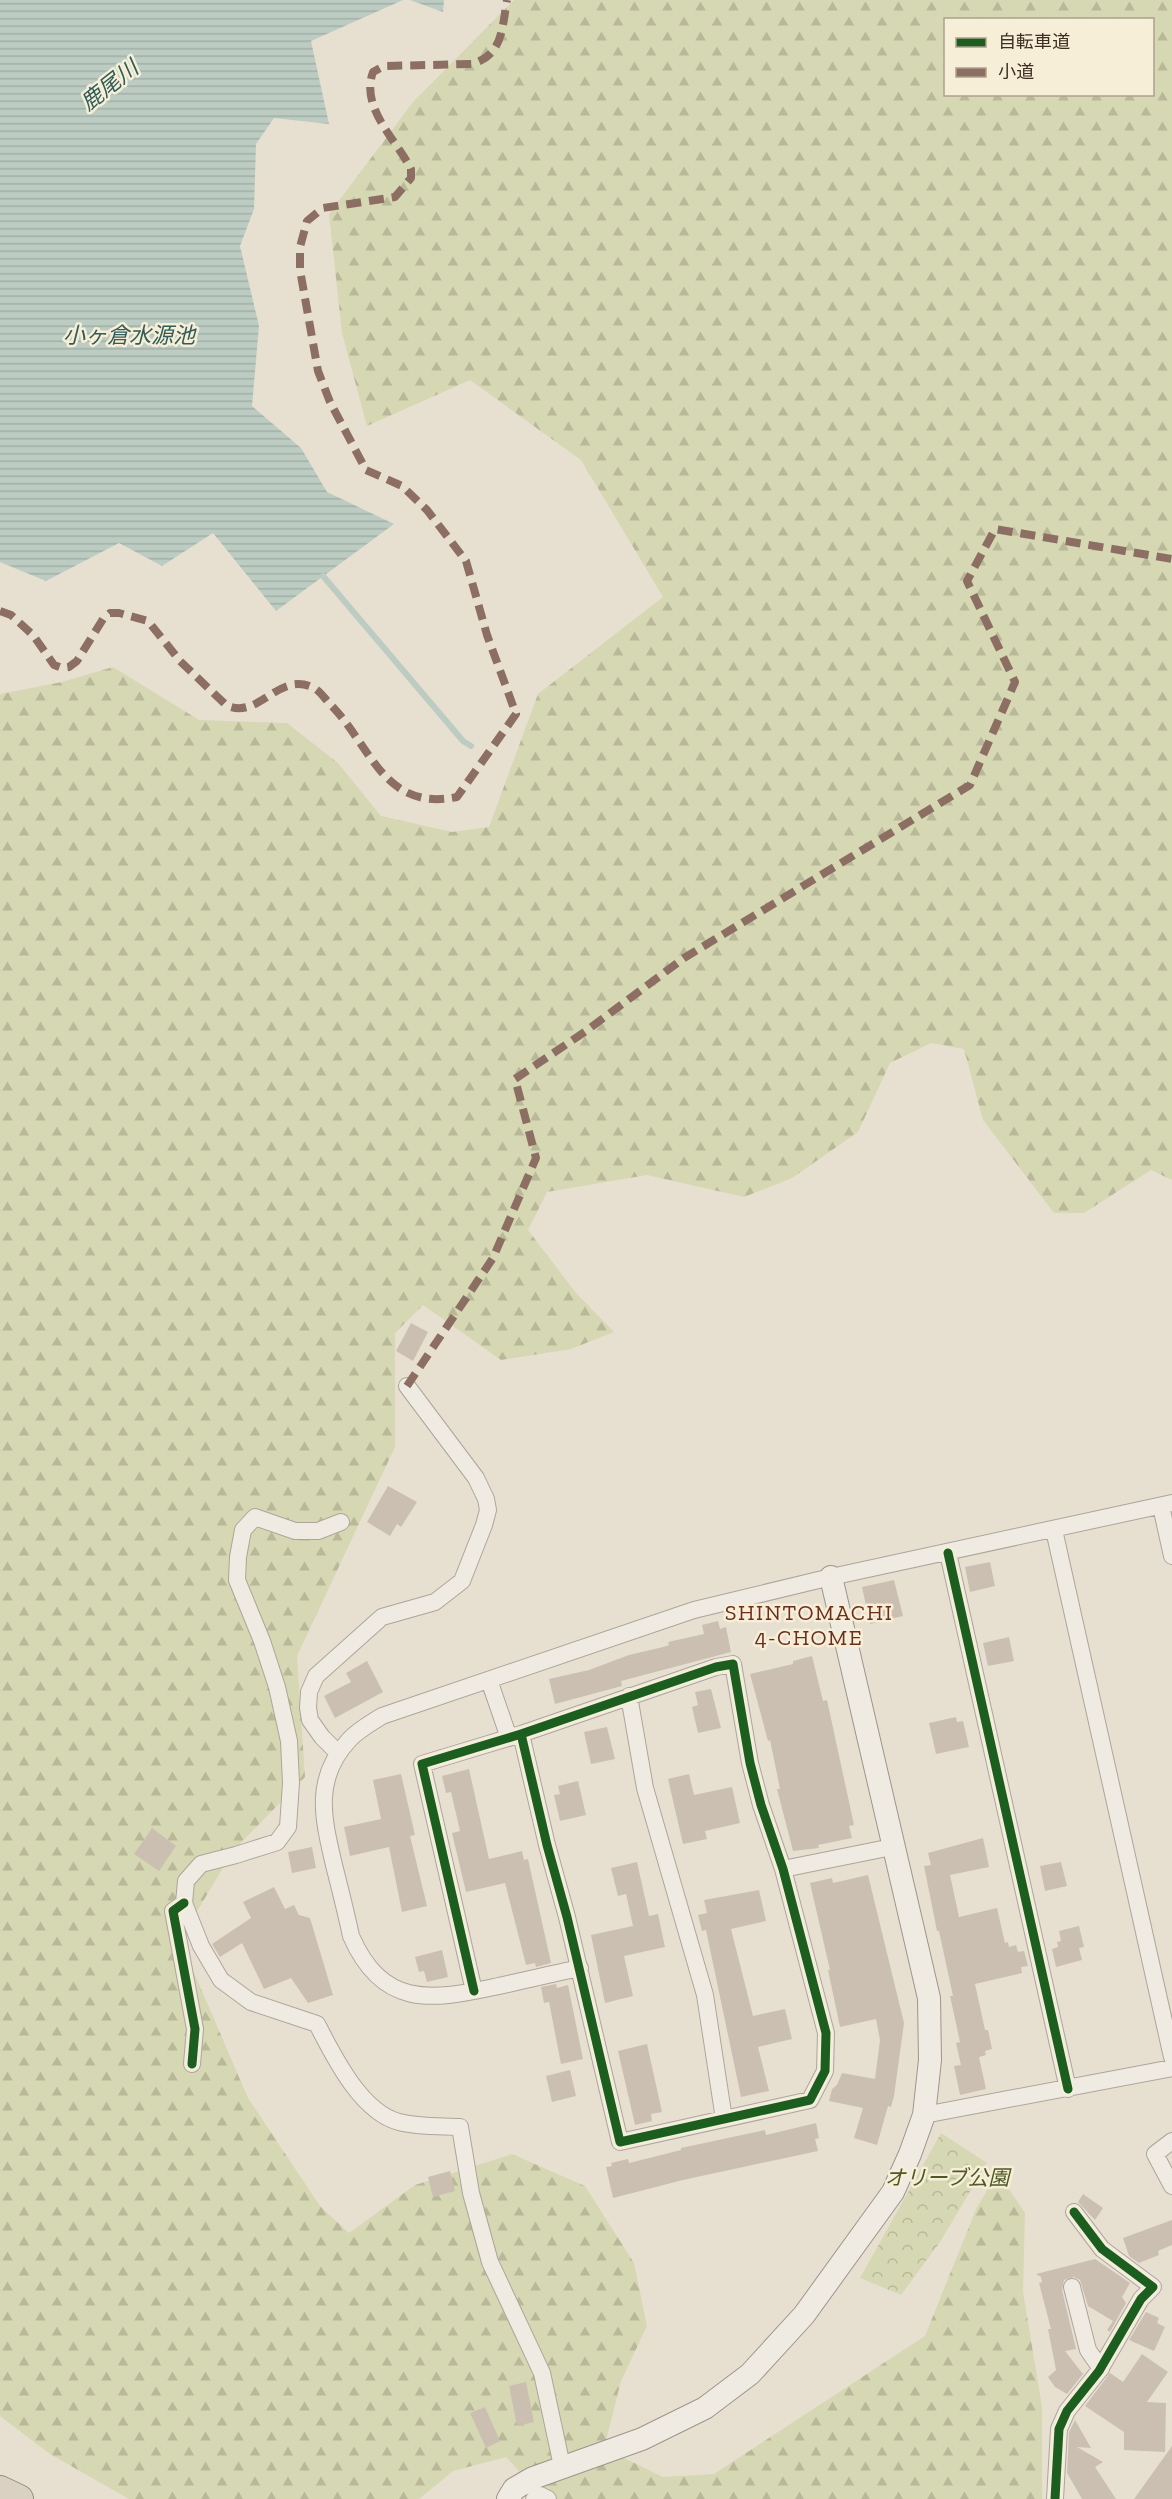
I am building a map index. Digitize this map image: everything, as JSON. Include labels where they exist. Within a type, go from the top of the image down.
[{"type":"highway","points":[[0,2490],[19,2499]]},
{"type":"street","points":[[338,1753],[321,1737],[310,1720],[309,1692],[316,1676],[382,1617],[435,1602],[462,1581],[488,1510],[486,1499],[476,1478],[407,1386]]},
{"type":"street","points":[[580,1968],[439,1997],[414,1996],[386,1984],[374,1974],[357,1950],[351,1936],[323,1818],[325,1784],[338,1753],[350,1738],[382,1716],[694,1610],[831,1577],[1166,1505],[1172,1556]]},
{"type":"street","points":[[341,1522],[318,1531],[295,1531],[255,1517],[243,1530],[237,1580],[277,1687],[289,1742],[291,1783],[288,1827],[277,1842],[236,1856],[201,1864],[186,1881],[184,1903],[201,1946],[221,1980],[251,2002],[317,2024],[345,2074],[375,2110],[387,2118],[402,2123],[460,2127],[471,2193],[489,2262],[542,2373],[562,2466]]},
{"type":"street","points":[[1054,1530],[1172,2056]]},
{"type":"street","points":[[948,1553],[1068,2089]]},
{"type":"street","points":[[508,2499],[514,2489],[533,2478],[642,2439],[705,2408],[750,2374],[804,2315],[893,2192],[924,2115],[930,2060],[929,1998],[831,1577]]},
{"type":"street","points":[[474,1991],[422,1764],[515,1736],[716,1667],[733,1664],[761,1805],[783,1869],[826,2033],[825,2072],[810,2100],[620,2142],[580,1968],[515,1736],[489,1680]]},
{"type":"street","points":[[628,1696],[645,1788],[705,1995],[724,2120]]},
{"type":"street","points":[[783,1869],[892,1846]]},
{"type":"street","points":[[184,1903],[173,1911],[195,2029],[192,2064]]},
{"type":"street","points":[[924,2115],[1172,2068]]},
{"type":"street","points":[[1172,2140],[1155,2154],[1172,2186]]},
{"type":"street","points":[[1055,2499],[1059,2428],[1067,2411],[1101,2368],[1141,2299],[1153,2287],[1102,2249],[1074,2212]]},
{"type":"street","points":[[1072,2287],[1088,2350],[1101,2368]]},
{"type":"street","points":[[534,2499],[540,2495],[548,2499]]},
{"type":"green space","points":[[514,0],[1172,0],[1172,1180],[1151,1170],[1084,1213],[1054,1213],[983,1120],[964,1049],[931,1043],[890,1063],[858,1132],[792,1178],[744,1197],[647,1175],[547,1192],[528,1230],[576,1293],[614,1332],[571,1349],[501,1360],[423,1305],[395,1333],[395,1447],[297,1656],[305,1777],[233,1851],[180,1940],[248,2098],[320,2206],[349,2233],[415,2185],[512,2154],[585,2186],[634,2263],[647,2326],[621,2381],[604,2448],[663,2477],[714,2474],[925,2336],[977,2207],[998,2173],[1025,2213],[1023,2292],[1042,2407],[1042,2499],[545,2499],[506,2457],[453,2471],[419,2499],[129,2499],[50,2454],[0,2416],[0,694],[62,682],[113,667],[199,720],[287,723],[338,763],[381,816],[452,832],[489,827],[538,694],[663,597],[581,460],[470,380],[367,426],[342,333],[329,214],[413,102]]},
{"type":"green space","name":"オリーブ公園","points":[[941,2133],[987,2163],[940,2242],[901,2295],[860,2278]]},
{"type":"water","name":"小ヶ倉水源池","points":[[0,0],[403,0],[311,41],[329,124],[274,118],[256,144],[254,209],[240,246],[259,326],[252,406],[301,448],[327,492],[394,524],[276,611],[213,533],[162,566],[119,543],[46,581],[0,562]]},
{"type":"water","points":[[410,0],[444,0],[443,12]]},
{"type":"building","points":[[411,1323],[428,1332],[413,1361],[396,1351]]},
{"type":"building","points":[[388,1486],[417,1502],[401,1527],[397,1524],[390,1536],[367,1522]]},
{"type":"building","points":[[990,1562],[995,1586],[970,1592],[965,1567]]},
{"type":"building","points":[[894,1580],[903,1616],[870,1624],[862,1587]]},
{"type":"building","points":[[718,1621],[720,1629],[726,1627],[731,1652],[621,1681],[622,1686],[555,1704],[549,1679],[589,1670],[629,1655],[669,1645],[668,1642],[704,1634],[702,1625]]},
{"type":"building","points":[[1009,1637],[1014,1661],[988,1666],[983,1643]]},
{"type":"building","points":[[812,1656],[823,1701],[827,1700],[854,1825],[849,1826],[852,1838],[818,1845],[819,1848],[793,1851],[777,1789],[780,1789],[770,1740],[768,1741],[750,1674],[793,1664],[793,1661]]},
{"type":"building","points":[[367,1661],[383,1692],[335,1718],[324,1696],[351,1682],[346,1673]]},
{"type":"building","points":[[711,1689],[721,1728],[698,1733],[692,1707],[698,1705],[695,1692]]},
{"type":"building","points":[[956,1717],[957,1722],[963,1721],[969,1747],[936,1754],[929,1723]]},
{"type":"building","points":[[607,1727],[615,1759],[591,1764],[584,1732]]},
{"type":"building","points":[[469,1769],[489,1859],[522,1851],[524,1860],[528,1859],[551,1963],[536,1967],[535,1963],[526,1965],[505,1883],[466,1892],[452,1833],[460,1831],[451,1792],[446,1793],[442,1776]]},
{"type":"building","points":[[401,1774],[415,1835],[410,1836],[427,1906],[402,1912],[389,1847],[350,1856],[344,1827],[381,1819],[373,1780]]},
{"type":"building","points":[[689,1774],[694,1795],[732,1787],[740,1823],[705,1831],[707,1839],[683,1844],[668,1779]]},
{"type":"building","points":[[578,1781],[586,1815],[560,1821],[554,1795],[560,1794],[558,1786]]},
{"type":"building","points":[[152,1828],[176,1846],[159,1871],[134,1854]]},
{"type":"building","points":[[983,1838],[989,1867],[950,1875],[959,1917],[997,1908],[1005,1943],[1008,1942],[1009,1947],[1016,1945],[1018,1952],[1024,1951],[1028,1966],[1021,1967],[1022,1973],[975,1984],[985,2030],[988,2030],[992,2049],[985,2051],[986,2055],[979,2057],[986,2089],[960,2095],[954,2066],[961,2065],[956,2043],[960,2042],[950,1996],[953,1996],[924,1866],[931,1865],[928,1853]]},
{"type":"building","points":[[312,1847],[316,1868],[292,1873],[288,1852]]},
{"type":"building","points":[[637,1862],[649,1916],[658,1914],[665,1947],[624,1956],[633,1996],[605,2003],[591,1935],[633,1926],[626,1894],[618,1896],[611,1868]]},
{"type":"building","points":[[1061,1862],[1067,1886],[1045,1891],[1040,1866]]},
{"type":"building","points":[[868,1875],[904,2023],[894,2096],[891,2107],[888,2106],[877,2145],[854,2138],[863,2108],[829,2101],[832,2089],[837,2085],[842,2073],[875,2079],[880,2040],[876,2019],[840,2027],[828,1970],[830,1970],[810,1883],[832,1878],[833,1883]]},
{"type":"building","points":[[274,1887],[285,1909],[294,1905],[299,1915],[310,1918],[333,1995],[308,2003],[291,1978],[264,1989],[242,1943],[220,1957],[212,1944],[251,1918],[243,1902]]},
{"type":"building","points":[[759,1890],[766,1921],[731,1929],[753,2016],[785,2009],[792,2039],[758,2047],[769,2091],[741,2097],[706,1930],[702,1931],[698,1915],[707,1913],[704,1900]]},
{"type":"building","points":[[1079,1926],[1084,1947],[1079,1948],[1082,1960],[1056,1967],[1052,1949],[1058,1947],[1057,1942],[1061,1941],[1059,1931]]},
{"type":"building","points":[[442,1950],[448,1977],[427,1982],[424,1971],[419,1972],[415,1957]]},
{"type":"building","points":[[556,1984],[557,1988],[568,1985],[583,2059],[561,2064],[549,2002],[544,2003],[541,1987]]},
{"type":"building","points":[[647,2044],[662,2112],[651,2114],[652,2121],[635,2125],[618,2051]]},
{"type":"building","points":[[570,2070],[576,2096],[552,2102],[546,2076]]},
{"type":"building","points":[[816,2123],[819,2138],[815,2139],[818,2151],[683,2180],[613,2198],[606,2167],[612,2166],[611,2163],[628,2159],[629,2163],[681,2150],[681,2148],[765,2130],[766,2135]]},
{"type":"building","points":[[450,2171],[455,2191],[433,2197],[428,2177]]},
{"type":"building","points":[[1083,2194],[1103,2208],[1095,2220],[1078,2202]]},
{"type":"building","points":[[1172,2220],[1172,2245],[1158,2251],[1159,2255],[1139,2263],[1129,2256],[1123,2238]]},
{"type":"building","points":[[1095,2259],[1130,2283],[1122,2297],[1126,2303],[1110,2332],[1107,2330],[1113,2321],[1088,2306],[1080,2280],[1074,2277],[1064,2280],[1062,2290],[1076,2349],[1065,2351],[1083,2374],[1067,2394],[1055,2387],[1048,2377],[1056,2370],[1048,2329],[1051,2329],[1039,2283],[1042,2282],[1041,2277],[1036,2274]]},
{"type":"building","points":[[1146,2312],[1159,2318],[1157,2323],[1165,2327],[1154,2351],[1129,2340]]},
{"type":"building","points":[[1142,2354],[1168,2372],[1147,2402],[1166,2403],[1165,2452],[1124,2450],[1124,2432],[1085,2406],[1110,2373],[1123,2382]]},
{"type":"building","points":[[526,2382],[534,2422],[517,2426],[509,2386]]},
{"type":"building","points":[[485,2407],[500,2441],[486,2448],[470,2413]]},
{"type":"building","points":[[1075,2420],[1091,2448],[1077,2447],[1103,2462],[1095,2467],[1116,2499],[1082,2499],[1067,2473],[1069,2432]]},
{"type":"building","points":[[1172,2446],[1172,2499],[1134,2499]]},
{"type":"waterway","points":[[323,576],[463,741],[471,746]]},
{"type":"marked path","points":[[0,611],[11,615],[33,635],[54,665],[62,668],[69,667],[77,661],[103,619],[110,613],[119,613],[148,621],[180,661],[226,705],[238,708],[249,707],[290,685],[301,684],[314,688],[344,720],[381,771],[395,785],[412,795],[432,799],[457,797],[516,714],[487,635],[466,561],[427,510],[402,486],[366,470],[330,402],[318,371],[300,270],[300,247],[307,221],[323,208],[395,197],[411,178],[411,169],[375,111],[370,85],[373,72],[384,66],[472,64],[482,60],[490,54],[499,39],[507,0]]},
{"type":"marked path","points":[[407,1386],[493,1258],[536,1158],[515,1079],[586,1031],[684,958],[970,785],[1015,682],[967,581],[995,529],[1172,559]]},
{"type":"cycle path","points":[[948,1553],[1068,2089]]},
{"type":"cycle path","points":[[474,1991],[422,1764],[521,1734],[716,1667],[733,1664],[750,1763],[761,1805],[783,1869],[826,2033],[825,2071],[810,2100],[620,2142],[521,1734]]},
{"type":"cycle path","points":[[184,1903],[173,1911],[195,2029],[192,2064]]},
{"type":"cycle path","points":[[1055,2499],[1059,2429],[1067,2411],[1099,2371],[1141,2299],[1153,2287],[1102,2249],[1074,2212]]},
{"type":"district","name":"SHINTOMACHI 4-CHOME","points":[[809,1625]]},
{"type":"water label","name":"鹿尾川","points":[[109,85]]}]
